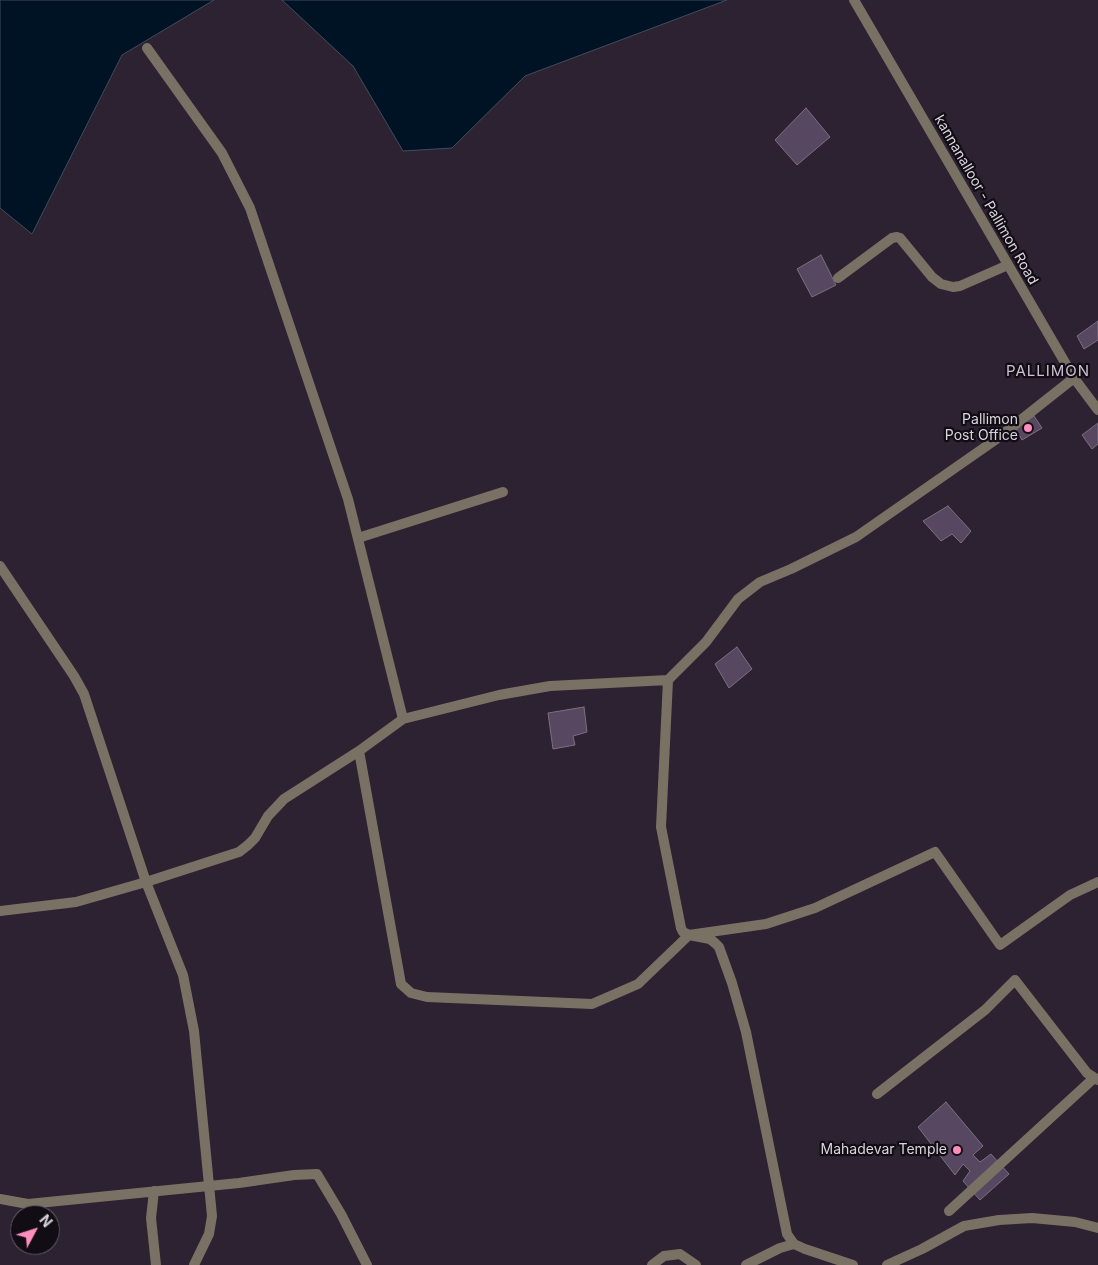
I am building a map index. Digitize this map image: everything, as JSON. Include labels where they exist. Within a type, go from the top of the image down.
[{"type":"street","name":"kannanalloor - Pallimon Road","points":[[854,0],[1074,378],[1098,410]]},
{"type":"street","points":[[148,48],[222,153],[250,208],[348,499],[403,719]]},
{"type":"street","points":[[838,278],[892,238],[897,237],[900,238],[932,277],[941,284],[953,287],[960,286],[1008,265]]},
{"type":"street","points":[[0,911],[76,902],[239,852],[255,838],[268,816],[284,799],[359,752],[403,719],[499,695],[550,686],[668,680],[706,642],[738,599],[760,582],[856,537],[998,438],[1074,378]]},
{"type":"street","points":[[358,538],[504,492]]},
{"type":"street","points":[[0,566],[74,676],[84,694],[146,882],[182,975],[194,1031],[212,1216],[209,1234],[194,1265]]},
{"type":"street","points":[[668,680],[661,827],[681,928],[683,932],[689,935],[710,939],[719,947],[732,983],[746,1032],[787,1234],[794,1244],[853,1265]]},
{"type":"street","points":[[359,752],[401,984],[411,993],[427,997],[592,1004],[638,984],[689,935],[766,924],[815,908],[936,852],[1000,945],[1070,895],[1098,882]]},
{"type":"street","points":[[877,1094],[985,1010],[1015,980],[1086,1072],[1096,1079],[950,1211]]},
{"type":"street","points":[[0,1199],[28,1204],[317,1174],[341,1214],[367,1265]]},
{"type":"street","points":[[154,1191],[152,1218],[156,1265]]},
{"type":"street","points":[[887,1265],[922,1249],[964,1226],[999,1220],[1032,1218],[1075,1222],[1098,1228]]},
{"type":"street","points":[[746,1265],[780,1248],[794,1244]]},
{"type":"street","points":[[652,1265],[664,1256],[680,1254],[696,1265]]},
{"type":"water","points":[[0,0],[214,0],[122,55],[32,234],[0,208]]},
{"type":"water","points":[[282,0],[727,0],[525,76],[452,148],[403,151],[353,66]]},
{"type":"building","points":[[806,108],[830,137],[797,165],[775,140]]},
{"type":"building","points":[[821,255],[836,285],[812,297],[797,269]]},
{"type":"building","points":[[1098,321],[1098,340],[1084,349],[1077,336]]},
{"type":"building","name":"Pallimon Post Office","points":[[1034,416],[1042,428],[1022,440],[1015,428]]},
{"type":"building","points":[[1098,423],[1098,444],[1092,449],[1082,435]]},
{"type":"building","points":[[948,506],[971,531],[961,543],[952,534],[941,541],[923,521]]},
{"type":"building","points":[[737,647],[752,669],[729,688],[715,664]]},
{"type":"building","points":[[584,707],[587,732],[573,736],[575,745],[553,749],[548,713]]},
{"type":"building","name":"Mahadevar Temple","points":[[946,1102],[983,1146],[973,1155],[980,1162],[991,1154],[1009,1174],[980,1200],[963,1181],[970,1171],[963,1164],[955,1175],[918,1127]]},
{"type":"place","name":"Pallimon Post Office","points":[[1028,428]]},
{"type":"place","name":"Mahadevar Temple","points":[[957,1150]]},
{"type":"district","name":"PALLIMON","points":[[1048,371]]}]
